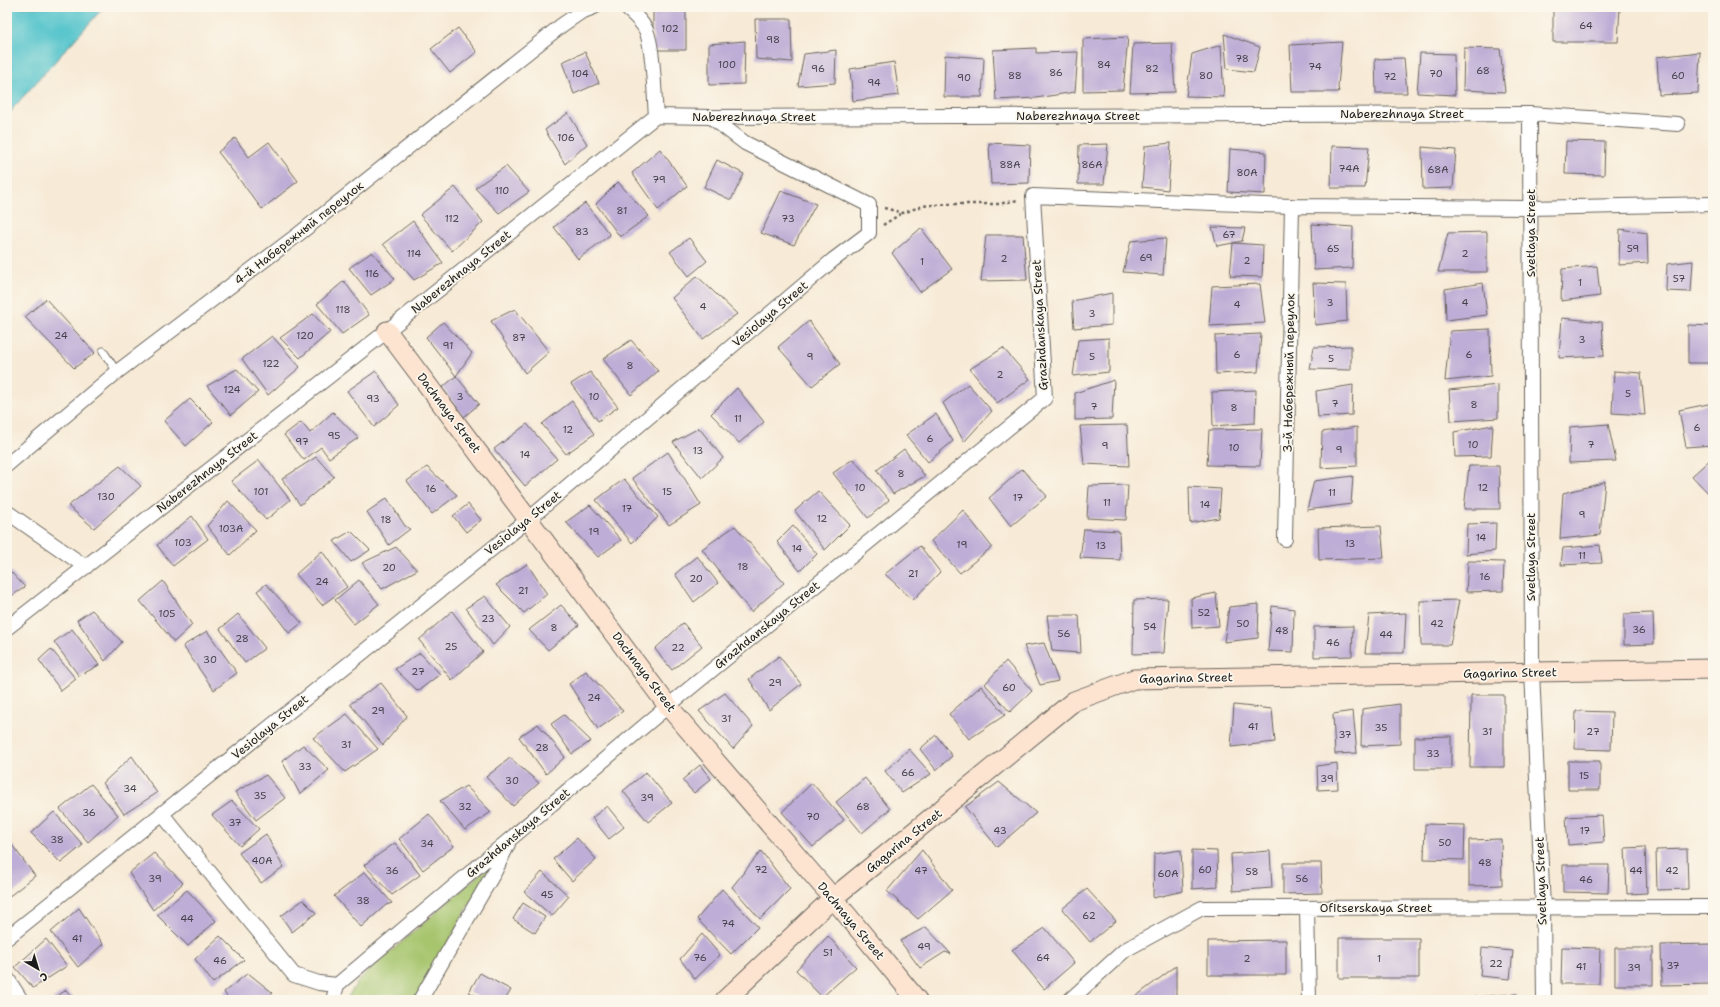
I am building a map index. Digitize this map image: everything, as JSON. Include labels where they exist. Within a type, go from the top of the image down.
[{"type":"main road","name":"Dachnaya Street","points":[[387,331],[668,706],[833,898],[917,1000]]},
{"type":"main road","name":"Gagarina Street","points":[[725,1000],[833,898],[1074,701],[1134,679],[1713,669]]},
{"type":"street","name":"4-й Набережный переулок","points":[[7,465],[117,372],[300,234],[562,25],[581,12],[594,7]]},
{"type":"street","points":[[625,7],[638,18],[645,29],[649,43],[656,116]]},
{"type":"street","name":"Naberezhnaya Street","points":[[7,628],[387,331],[656,116],[1530,114],[1678,124]]},
{"type":"street","name":"Svetlaya Street","points":[[1530,114],[1532,672],[1543,908],[1544,1000]]},
{"type":"street","points":[[711,117],[745,143],[869,205],[869,233]]},
{"type":"street","points":[[1033,196],[1292,206],[1530,208],[1713,204]]},
{"type":"street","name":"Grazhdanskaya Street","points":[[337,985],[668,706],[1045,398],[1033,196]]},
{"type":"street","name":"3-й Набережный переулок","points":[[1285,540],[1292,206]]},
{"type":"street","name":"Vesiolaya Street","points":[[7,938],[529,519],[827,265],[869,233]]},
{"type":"street","points":[[7,512],[86,567]]},
{"type":"street","points":[[162,814],[294,975],[319,983],[337,985],[333,1000]]},
{"type":"street","points":[[420,1000],[495,871],[511,839]]},
{"type":"street","name":"Ofitserskaya Street","points":[[1070,1000],[1125,950],[1202,908],[1713,907]]},
{"type":"street","points":[[1308,908],[1309,1000]]},
{"type":"street","points":[[7,978],[21,1000]]},
{"type":"lane","points":[[103,351],[117,372]]},
{"type":"path","points":[[869,233],[903,212],[922,206],[947,204],[998,204],[1033,196]]},
{"type":"path","points":[[869,205],[903,212]]},
{"type":"green space","points":[[492,864],[416,1000],[346,1000],[358,981],[367,972]]},
{"type":"water","points":[[7,7],[104,7],[13,108],[7,119]]},
{"type":"building","points":[[653,7],[686,7],[686,50],[653,50]]},
{"type":"building","points":[[1553,7],[1620,7],[1618,42],[1553,42]]},
{"type":"building","points":[[755,19],[791,19],[792,62],[756,59]]},
{"type":"building","points":[[458,28],[477,52],[450,73],[431,49]]},
{"type":"building","points":[[1224,34],[1260,47],[1254,72],[1227,69]]},
{"type":"building","points":[[1128,37],[1123,90],[1083,91],[1083,39]]},
{"type":"building","points":[[745,41],[744,84],[709,85],[709,44]]},
{"type":"building","points":[[1342,42],[1338,87],[1339,92],[1292,92],[1290,45]]},
{"type":"building","points":[[1172,43],[1175,92],[1130,93],[1133,44]]},
{"type":"building","points":[[1221,45],[1224,97],[1186,96],[1192,54]]},
{"type":"building","points":[[1036,48],[1036,53],[1078,52],[1075,92],[1036,98],[996,100],[993,50]]},
{"type":"building","points":[[1464,48],[1500,49],[1505,92],[1463,90]]},
{"type":"building","points":[[836,50],[835,83],[798,86],[804,54]]},
{"type":"building","points":[[585,52],[599,83],[574,94],[562,62]]},
{"type":"building","points":[[1700,52],[1698,93],[1659,95],[1657,57]]},
{"type":"building","points":[[1420,53],[1454,54],[1455,95],[1417,93]]},
{"type":"building","points":[[945,55],[984,58],[982,97],[944,97]]},
{"type":"building","points":[[1404,58],[1407,93],[1376,93],[1375,59]]},
{"type":"building","points":[[894,62],[899,95],[853,101],[850,69]]},
{"type":"building","points":[[568,113],[587,144],[565,164],[545,130]]},
{"type":"building","points":[[235,138],[249,157],[269,142],[298,181],[262,209],[218,152]]},
{"type":"building","points":[[1566,141],[1605,142],[1604,175],[1565,174]]},
{"type":"building","points":[[989,143],[1030,145],[1029,183],[991,184]]},
{"type":"building","points":[[1171,143],[1168,190],[1142,187],[1145,146]]},
{"type":"building","points":[[1108,144],[1104,184],[1078,184],[1079,145]]},
{"type":"building","points":[[1332,146],[1369,147],[1365,188],[1331,188]]},
{"type":"building","points":[[1422,147],[1456,150],[1453,188],[1423,189]]},
{"type":"building","points":[[660,149],[687,186],[658,210],[632,173]]},
{"type":"building","points":[[1230,149],[1266,152],[1265,194],[1228,192]]},
{"type":"building","points":[[717,160],[744,174],[731,200],[704,187]]},
{"type":"building","points":[[506,166],[529,192],[499,213],[475,188]]},
{"type":"building","points":[[618,182],[649,216],[620,237],[596,204]]},
{"type":"building","points":[[455,187],[483,222],[452,251],[420,215]]},
{"type":"building","points":[[781,191],[816,204],[794,245],[761,233]]},
{"type":"building","points":[[585,203],[610,235],[578,259],[554,227]]},
{"type":"building","points":[[413,221],[443,263],[414,280],[383,244]]},
{"type":"building","points":[[1312,224],[1353,227],[1352,268],[1314,270]]},
{"type":"building","points":[[1212,227],[1245,228],[1242,241],[1217,246]]},
{"type":"building","points":[[921,228],[952,269],[920,292],[892,253]]},
{"type":"building","points":[[1620,229],[1647,233],[1648,263],[1619,265]]},
{"type":"building","points":[[1487,232],[1487,272],[1438,272],[1448,233]]},
{"type":"building","points":[[986,235],[1023,235],[1027,280],[981,281]]},
{"type":"building","points":[[689,238],[707,261],[689,276],[670,252]]},
{"type":"building","points":[[1166,238],[1163,275],[1123,272],[1131,241]]},
{"type":"building","points":[[1233,243],[1263,245],[1262,277],[1230,276]]},
{"type":"building","points":[[372,252],[395,279],[371,295],[349,268]]},
{"type":"building","points":[[1693,261],[1691,292],[1666,291],[1667,264]]},
{"type":"building","points":[[1597,266],[1600,296],[1561,301],[1562,269]]},
{"type":"building","points":[[697,276],[737,314],[703,339],[672,298]]},
{"type":"building","points":[[344,281],[369,315],[342,334],[317,304]]},
{"type":"building","points":[[1313,283],[1346,284],[1347,321],[1315,325]]},
{"type":"building","points":[[1483,283],[1487,315],[1446,320],[1445,289]]},
{"type":"building","points":[[1260,284],[1265,323],[1209,326],[1212,286]]},
{"type":"building","points":[[1112,293],[1112,325],[1074,328],[1072,301]]},
{"type":"building","points":[[46,299],[95,353],[74,368],[25,317]]},
{"type":"building","points":[[515,309],[549,352],[525,373],[491,321]]},
{"type":"building","points":[[313,314],[330,332],[300,358],[280,338]]},
{"type":"building","points":[[1562,318],[1602,322],[1604,356],[1559,358]]},
{"type":"building","points":[[809,321],[840,364],[812,386],[778,347]]},
{"type":"building","points":[[443,322],[472,353],[456,376],[426,337]]},
{"type":"building","points":[[1688,325],[1713,326],[1713,363],[1688,363]]},
{"type":"building","points":[[1490,329],[1491,376],[1445,381],[1450,331]]},
{"type":"building","points":[[1261,334],[1258,372],[1216,374],[1215,336]]},
{"type":"building","points":[[272,336],[300,367],[268,395],[242,359]]},
{"type":"building","points":[[1109,338],[1109,372],[1073,376],[1078,340]]},
{"type":"building","points":[[631,340],[658,371],[631,395],[603,359]]},
{"type":"building","points":[[1351,346],[1351,370],[1310,369],[1314,347]]},
{"type":"building","points":[[1003,348],[1030,379],[997,403],[970,369]]},
{"type":"building","points":[[237,369],[258,392],[231,415],[207,386]]},
{"type":"building","points":[[376,371],[399,405],[374,427],[347,391]]},
{"type":"building","points":[[1614,371],[1641,373],[1645,415],[1612,413]]},
{"type":"building","points":[[590,372],[618,407],[598,421],[571,384]]},
{"type":"building","points":[[456,376],[479,404],[464,417],[442,388]]},
{"type":"building","points":[[1114,380],[1112,419],[1075,420],[1075,393]]},
{"type":"building","points":[[968,384],[992,411],[964,442],[943,403]]},
{"type":"building","points":[[1353,385],[1352,415],[1318,417],[1316,391]]},
{"type":"building","points":[[1498,385],[1498,418],[1451,421],[1449,390]]},
{"type":"building","points":[[737,388],[764,422],[739,443],[711,414]]},
{"type":"building","points":[[1256,390],[1255,423],[1213,426],[1212,392]]},
{"type":"building","points":[[190,399],[213,422],[186,446],[164,421]]},
{"type":"building","points":[[572,401],[594,434],[566,454],[542,424]]},
{"type":"building","points":[[1713,403],[1713,445],[1686,447],[1679,410]]},
{"type":"building","points":[[333,412],[358,438],[329,458],[321,447],[304,460],[284,435],[301,422],[310,433]]},
{"type":"building","points":[[936,414],[953,441],[928,462],[906,435]]},
{"type":"building","points":[[527,424],[557,459],[525,486],[494,449]]},
{"type":"building","points":[[1608,424],[1616,461],[1569,463],[1570,427]]},
{"type":"building","points":[[1127,425],[1129,466],[1084,464],[1080,426]]},
{"type":"building","points":[[1493,425],[1491,456],[1455,457],[1454,432]]},
{"type":"building","points":[[1357,427],[1357,466],[1321,468],[1322,432]]},
{"type":"building","points":[[699,428],[723,458],[702,478],[673,442]]},
{"type":"building","points":[[1262,429],[1260,466],[1207,465],[1209,430]]},
{"type":"building","points":[[904,449],[925,476],[893,494],[877,470]]},
{"type":"building","points":[[668,452],[701,505],[669,525],[632,478]]},
{"type":"building","points":[[316,457],[334,477],[300,505],[282,479]]},
{"type":"building","points":[[1713,457],[1713,494],[1711,496],[1692,476]]},
{"type":"building","points":[[853,459],[889,500],[868,518],[833,473]]},
{"type":"building","points":[[259,460],[290,500],[266,520],[231,481]]},
{"type":"building","points":[[120,466],[141,486],[94,528],[68,506]]},
{"type":"building","points":[[1469,466],[1499,466],[1500,509],[1464,509]]},
{"type":"building","points":[[427,467],[457,495],[432,514],[407,481]]},
{"type":"building","points":[[1022,469],[1047,496],[1011,526],[989,498]]},
{"type":"building","points":[[1353,476],[1351,504],[1307,510],[1314,481]]},
{"type":"building","points":[[624,479],[658,517],[632,543],[596,500]]},
{"type":"building","points":[[1605,481],[1600,535],[1560,539],[1563,493],[1599,484]]},
{"type":"building","points":[[1128,485],[1126,520],[1087,518],[1089,486]]},
{"type":"building","points":[[1189,487],[1221,489],[1219,518],[1190,523]]},
{"type":"building","points":[[818,491],[850,525],[825,550],[795,511]]},
{"type":"building","points":[[387,498],[405,526],[410,529],[389,545],[367,512]]},
{"type":"building","points":[[228,501],[256,530],[230,555],[207,526]]},
{"type":"building","points":[[468,504],[481,520],[466,532],[453,516]]},
{"type":"building","points":[[590,505],[621,540],[598,557],[566,522]]},
{"type":"building","points":[[963,510],[992,547],[960,573],[931,541]]},
{"type":"building","points":[[192,516],[208,539],[173,566],[157,545]]},
{"type":"building","points":[[1496,523],[1495,551],[1466,554],[1467,524]]},
{"type":"building","points":[[735,526],[784,583],[751,612],[702,549]]},
{"type":"building","points":[[793,526],[817,554],[800,571],[777,542]]},
{"type":"building","points":[[1381,526],[1384,558],[1319,560],[1318,528]]},
{"type":"building","points":[[1084,529],[1119,531],[1120,560],[1080,558]]},
{"type":"building","points":[[351,531],[370,550],[351,562],[334,541]]},
{"type":"building","points":[[1600,545],[1602,563],[1561,565],[1563,548]]},
{"type":"building","points":[[920,546],[940,572],[913,600],[885,574]]},
{"type":"building","points":[[396,547],[417,570],[382,589],[362,563]]},
{"type":"building","points":[[322,551],[347,587],[322,605],[296,574]]},
{"type":"building","points":[[697,556],[718,583],[694,602],[675,574]]},
{"type":"building","points":[[1468,561],[1504,562],[1503,591],[1466,592]]},
{"type":"building","points":[[527,564],[547,594],[524,613],[496,585]]},
{"type":"building","points":[[8,569],[25,587],[7,599],[7,570]]},
{"type":"building","points":[[359,580],[379,604],[354,624],[335,600]]},
{"type":"building","points":[[163,581],[192,625],[174,642],[140,601]]},
{"type":"building","points":[[266,584],[302,623],[289,633],[257,591]]},
{"type":"building","points":[[1216,593],[1219,626],[1192,628],[1191,598]]},
{"type":"building","points":[[485,596],[510,627],[493,645],[466,608]]},
{"type":"building","points":[[1168,599],[1164,653],[1133,654],[1134,600]]},
{"type":"building","points":[[1459,600],[1450,645],[1421,645],[1420,601]]},
{"type":"building","points":[[1259,604],[1258,638],[1224,642],[1229,607]]},
{"type":"building","points":[[561,605],[579,625],[548,650],[529,630]]},
{"type":"building","points":[[1272,606],[1294,609],[1293,652],[1268,651]]},
{"type":"building","points":[[92,610],[122,642],[105,661],[77,620]]},
{"type":"building","points":[[452,611],[483,652],[452,680],[419,640]]},
{"type":"building","points":[[1406,613],[1404,653],[1365,653],[1369,615]]},
{"type":"building","points":[[1653,613],[1654,644],[1624,645],[1624,614]]},
{"type":"building","points":[[238,614],[265,648],[245,663],[220,629]]},
{"type":"building","points":[[1047,615],[1079,615],[1081,653],[1052,651]]},
{"type":"building","points":[[683,623],[702,646],[672,670],[655,649]]},
{"type":"building","points":[[1353,626],[1352,656],[1314,657],[1314,627]]},
{"type":"building","points":[[72,629],[99,665],[79,676],[54,642]]},
{"type":"building","points":[[207,631],[237,673],[214,690],[183,646]]},
{"type":"building","points":[[1044,643],[1058,681],[1040,685],[1024,646]]},
{"type":"building","points":[[51,649],[76,679],[61,691],[39,660]]},
{"type":"building","points":[[420,653],[440,674],[418,691],[395,669]]},
{"type":"building","points":[[779,656],[801,684],[769,710],[749,679]]},
{"type":"building","points":[[1006,661],[1032,691],[1010,712],[985,684]]},
{"type":"building","points":[[586,671],[623,711],[598,729],[569,684]]},
{"type":"building","points":[[381,683],[407,716],[383,745],[350,704]]},
{"type":"building","points":[[981,686],[1005,715],[969,739],[949,714]]},
{"type":"building","points":[[725,693],[753,726],[733,749],[699,711]]},
{"type":"building","points":[[1471,695],[1504,695],[1504,767],[1470,767]]},
{"type":"building","points":[[1400,704],[1400,744],[1361,746],[1362,709]]},
{"type":"building","points":[[1234,705],[1272,709],[1275,742],[1231,747]]},
{"type":"building","points":[[1353,711],[1357,753],[1335,754],[1333,714]]},
{"type":"building","points":[[1576,711],[1612,712],[1611,750],[1575,749]]},
{"type":"building","points":[[347,714],[378,749],[345,772],[313,738]]},
{"type":"building","points":[[564,715],[591,741],[572,754],[551,724]]},
{"type":"building","points":[[538,724],[565,757],[546,774],[519,737]]},
{"type":"building","points":[[936,735],[952,756],[936,770],[920,749]]},
{"type":"building","points":[[1451,736],[1451,769],[1415,769],[1415,737]]},
{"type":"building","points":[[303,745],[329,770],[300,794],[282,761]]},
{"type":"building","points":[[909,749],[931,774],[902,793],[885,771]]},
{"type":"building","points":[[132,756],[157,793],[124,814],[103,783]]},
{"type":"building","points":[[510,758],[539,783],[513,806],[486,777]]},
{"type":"building","points":[[1568,761],[1600,761],[1600,790],[1568,790]]},
{"type":"building","points":[[1337,763],[1338,789],[1318,790],[1317,766]]},
{"type":"building","points":[[700,765],[711,779],[694,793],[682,780]]},
{"type":"building","points":[[646,772],[672,803],[648,822],[623,791]]},
{"type":"building","points":[[266,775],[285,798],[256,820],[235,792]]},
{"type":"building","points":[[865,778],[890,809],[862,833],[836,802]]},
{"type":"building","points":[[999,782],[1036,813],[997,847],[965,807]]},
{"type":"building","points":[[812,783],[844,820],[813,847],[782,812]]},
{"type":"building","points":[[91,784],[118,815],[88,842],[60,809]]},
{"type":"building","points":[[466,786],[491,812],[465,830],[440,801]]},
{"type":"building","points":[[232,801],[259,829],[240,846],[212,815]]},
{"type":"building","points":[[607,806],[624,827],[609,839],[592,818]]},
{"type":"building","points":[[54,812],[83,845],[61,863],[31,833]]},
{"type":"building","points":[[429,814],[454,846],[423,870],[399,839]]},
{"type":"building","points":[[1602,815],[1604,842],[1568,845],[1566,817]]},
{"type":"building","points":[[1425,824],[1465,825],[1464,860],[1424,859]]},
{"type":"building","points":[[266,834],[283,867],[261,883],[239,853]]},
{"type":"building","points":[[7,838],[35,876],[7,898]]},
{"type":"building","points":[[577,838],[596,859],[572,881],[553,859]]},
{"type":"building","points":[[1501,839],[1502,885],[1469,886],[1469,840]]},
{"type":"building","points":[[395,843],[420,875],[392,895],[364,865]]},
{"type":"building","points":[[1645,847],[1647,893],[1627,894],[1625,848]]},
{"type":"building","points":[[1687,849],[1688,889],[1657,890],[1656,850]]},
{"type":"building","points":[[1712,849],[1713,874],[1711,874]]},
{"type":"building","points":[[922,850],[952,890],[918,919],[887,891]]},
{"type":"building","points":[[1181,850],[1183,891],[1153,898],[1154,854]]},
{"type":"building","points":[[1192,850],[1217,851],[1218,887],[1192,889]]},
{"type":"building","points":[[761,851],[790,889],[760,919],[732,887]]},
{"type":"building","points":[[1270,851],[1272,888],[1233,891],[1231,854]]},
{"type":"building","points":[[154,853],[183,883],[153,910],[129,873]]},
{"type":"building","points":[[1283,863],[1321,863],[1322,893],[1283,894]]},
{"type":"building","points":[[1563,865],[1609,865],[1608,893],[1563,892]]},
{"type":"building","points":[[365,872],[392,903],[386,905],[361,927],[334,896]]},
{"type":"building","points":[[542,872],[569,896],[552,916],[524,892]]},
{"type":"building","points":[[722,889],[758,927],[731,954],[697,919]]},
{"type":"building","points":[[1087,889],[1116,921],[1090,942],[1062,909]]},
{"type":"building","points":[[187,890],[216,921],[188,946],[157,915]]},
{"type":"building","points":[[303,900],[316,913],[292,932],[281,916]]},
{"type":"building","points":[[523,903],[545,917],[535,933],[513,919]]},
{"type":"building","points":[[79,908],[103,944],[78,967],[51,932]]},
{"type":"building","points":[[926,927],[951,954],[945,952],[920,968],[900,941]]},
{"type":"building","points":[[1045,928],[1074,963],[1044,989],[1012,950]]},
{"type":"building","points":[[702,934],[720,955],[695,979],[680,959]]},
{"type":"building","points":[[220,936],[244,960],[213,983],[195,959]]},
{"type":"building","points":[[828,936],[856,967],[822,997],[796,970]]},
{"type":"building","points":[[1339,938],[1419,938],[1419,978],[1339,978]]},
{"type":"building","points":[[46,939],[67,966],[33,988],[15,967]]},
{"type":"building","points":[[1286,940],[1286,975],[1208,975],[1208,941]]},
{"type":"building","points":[[1713,944],[1713,984],[1662,985],[1661,945]]},
{"type":"building","points":[[1562,947],[1600,948],[1599,984],[1561,984]]},
{"type":"building","points":[[1482,948],[1513,951],[1510,979],[1480,976]]},
{"type":"building","points":[[1615,948],[1653,948],[1653,985],[1615,985]]},
{"type":"building","points":[[1176,966],[1176,1000],[1131,1000]]},
{"type":"building","points":[[248,973],[273,993],[264,1000],[229,1000],[224,992]]},
{"type":"building","points":[[480,973],[511,990],[505,1000],[484,1000],[469,992]]},
{"type":"building","points":[[66,990],[75,1000],[52,1000]]},
{"type":"building","points":[[1517,994],[1517,1000],[1474,1000],[1474,997]]},
{"type":"building","points":[[1371,998],[1371,1000],[1356,1000],[1356,999]]}]
